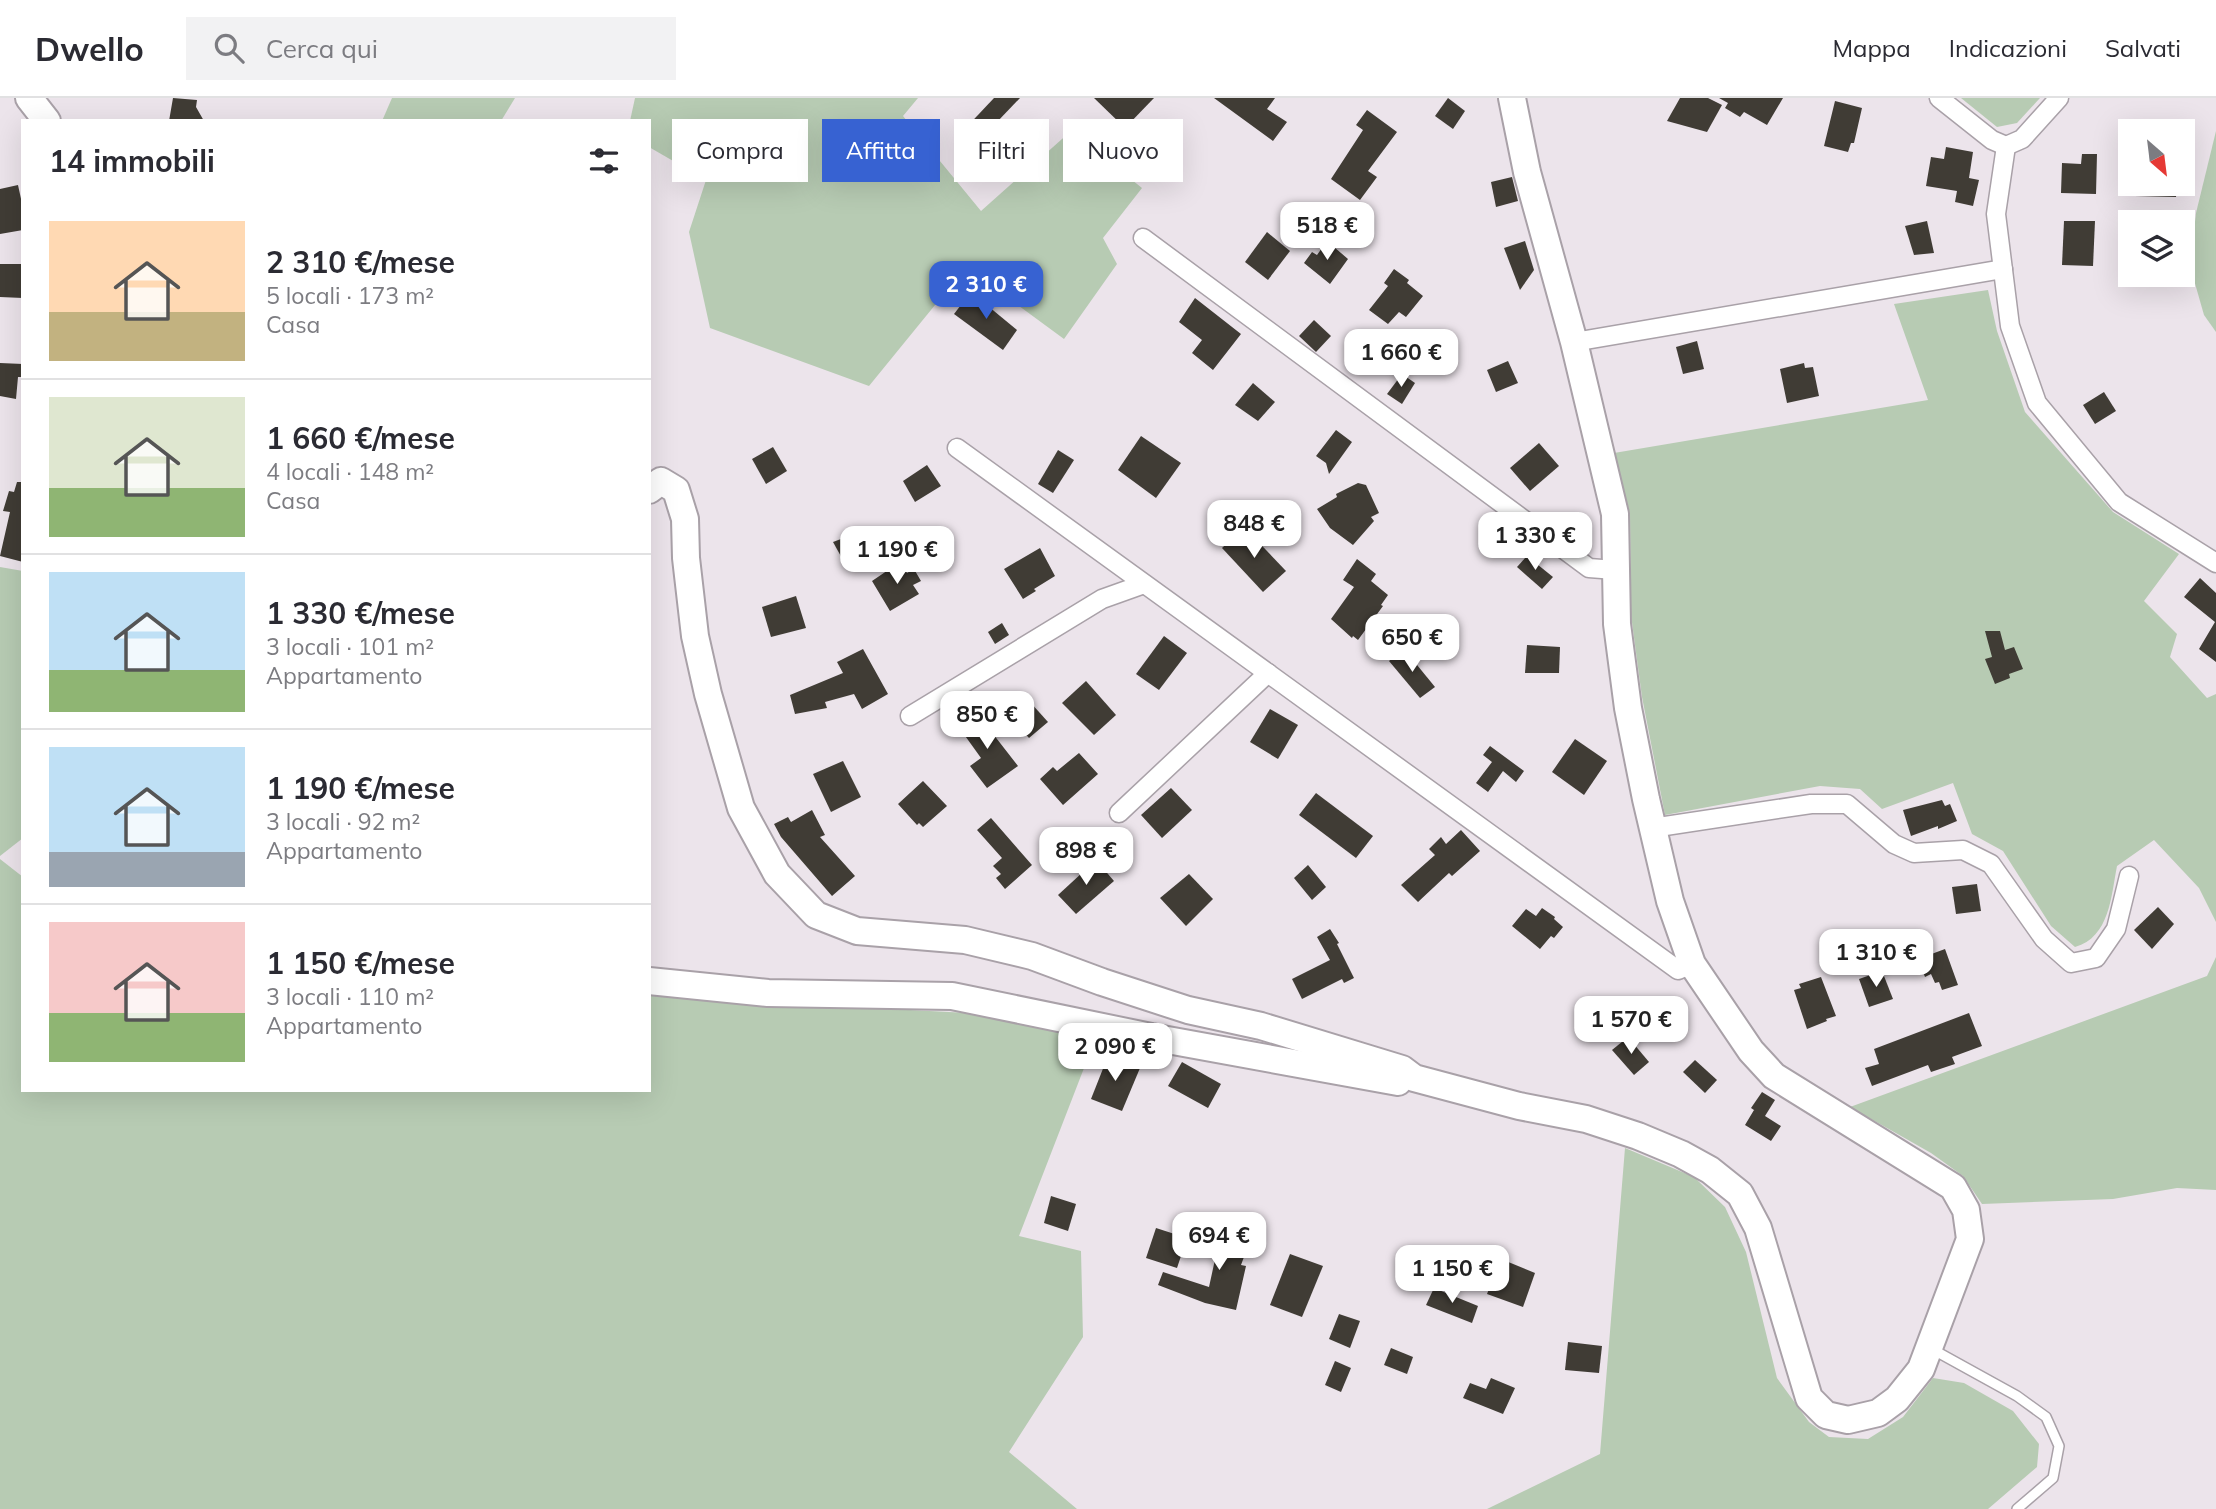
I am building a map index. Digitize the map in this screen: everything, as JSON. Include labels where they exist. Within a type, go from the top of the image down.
[{"type":"main road","points":[[29,98],[45,119]]},
{"type":"main road","points":[[651,488],[661,481],[676,490],[685,519],[695,636],[708,694],[741,808],[776,874],[816,915],[857,931],[965,940],[1032,956],[1188,1010],[1261,1026],[1402,1069],[1414,1078],[1519,1106],[1586,1119],[1682,1154],[1710,1170],[1740,1194],[1758,1228],[1809,1398],[1826,1415],[1848,1420],[1878,1413],[1897,1399],[1921,1369],[1970,1239],[1966,1210],[1953,1187],[1774,1076],[1751,1051],[1692,964],[1670,901],[1628,708],[1617,624],[1615,514],[1574,342],[1527,172],[1512,98]]},
{"type":"main road","points":[[651,981],[768,993],[952,996],[1395,1082],[1414,1078]]},
{"type":"street","points":[[1939,98],[1992,140],[2006,146],[2022,139],[2059,98]]},
{"type":"street","points":[[2006,146],[1996,214],[2010,326],[2037,403],[2119,502],[2216,563]]},
{"type":"street","points":[[1143,238],[1589,568],[1615,570]]},
{"type":"street","points":[[1574,342],[2003,269]]},
{"type":"street","points":[[957,448],[1678,970],[1692,964]]},
{"type":"street","points":[[911,716],[1102,599],[1144,584]]},
{"type":"street","points":[[1119,813],[1268,673]]},
{"type":"street","points":[[1652,828],[1811,804],[1847,804],[1894,844],[1914,853],[1963,850],[1991,864],[2044,939],[2071,963],[2096,958],[2116,929],[2129,876]]},
{"type":"lane","points":[[1930,1348],[2017,1396],[2046,1417],[2059,1446],[2053,1478],[2017,1509]]},
{"type":"green space","points":[[392,98],[515,98],[502,119],[383,119]]},
{"type":"green space","points":[[635,98],[918,98],[903,116],[905,119],[822,119],[822,182],[940,182],[940,161],[954,178],[954,182],[957,182],[981,211],[1014,182],[1049,182],[1049,151],[1063,138],[1063,182],[1135,182],[1142,188],[1103,238],[1117,264],[1064,339],[966,267],[869,386],[710,328],[689,232],[705,182],[808,182],[808,119],[672,119],[672,160],[651,148],[651,119],[630,119]]},
{"type":"green space","points":[[1961,98],[2040,98],[2017,123],[1997,127]]},
{"type":"green space","points":[[2216,131],[2216,332],[2204,315],[2195,284],[2196,213]]},
{"type":"green space","points":[[1988,290],[1997,331],[2025,412],[2113,512],[2179,554],[2144,601],[2177,634],[2170,657],[2207,698],[2216,694],[2216,922],[2199,888],[2154,840],[2117,866],[2107,914],[2102,925],[2087,942],[2075,947],[2051,926],[2003,851],[1972,834],[1953,783],[1882,809],[1860,789],[1820,786],[1665,815],[1642,697],[1631,615],[1630,514],[1614,453],[1928,400],[1894,304]]},
{"type":"green space","points":[[0,567],[21,571],[21,840],[0,856]]},
{"type":"green space","points":[[0,859],[21,875],[21,1092],[651,1092],[651,994],[968,1013],[1086,1034],[1091,1050],[1019,1236],[1081,1251],[1083,1337],[1009,1452],[1077,1509],[0,1509]]},
{"type":"green space","points":[[2216,957],[2216,1190],[2177,1188],[2113,1199],[1982,1204],[1963,1176],[1931,1153],[1850,1107],[2207,976]]},
{"type":"green space","points":[[1625,1148],[1694,1177],[1725,1207],[1746,1252],[1777,1378],[1809,1422],[1829,1437],[1868,1439],[1903,1417],[1933,1378],[1964,1383],[2013,1411],[2039,1444],[2037,1467],[1988,1509],[1487,1509],[1600,1454]]},
{"type":"building","points":[[173,98],[197,100],[196,107],[203,119],[169,119]]},
{"type":"building","points":[[994,98],[1020,98],[1000,119],[974,119]]},
{"type":"building","points":[[1094,98],[1154,98],[1134,119],[1116,119]]},
{"type":"building","points":[[1214,98],[1275,98],[1267,109],[1287,122],[1273,141]]},
{"type":"building","points":[[1448,98],[1465,111],[1453,129],[1435,116]]},
{"type":"building","points":[[1680,98],[1708,98],[1722,105],[1707,132],[1667,121]]},
{"type":"building","points":[[1719,98],[1783,98],[1767,125],[1744,112],[1740,117],[1725,108],[1728,103]]},
{"type":"building","points":[[1835,101],[1862,108],[1854,143],[1851,143],[1848,152],[1824,146]]},
{"type":"building","points":[[1367,110],[1397,132],[1368,171],[1377,177],[1360,200],[1331,179],[1363,130],[1356,125]]},
{"type":"building","points":[[1946,147],[1973,152],[1969,178],[1979,180],[1973,206],[1955,202],[1957,191],[1926,186],[1931,157],[1944,159]]},
{"type":"building","points":[[2082,154],[2097,154],[2096,194],[2061,193],[2062,163],[2081,164]]},
{"type":"building","points":[[1512,177],[1518,201],[1496,207],[1491,182]]},
{"type":"building","points":[[18,185],[21,230],[0,234],[0,189]]},
{"type":"building","points":[[1927,221],[1934,253],[1914,255],[1905,226]]},
{"type":"building","points":[[2064,221],[2095,221],[2093,266],[2062,265]]},
{"type":"building","points":[[1267,232],[1290,251],[1268,280],[1245,262]]},
{"type":"building","points":[[1327,241],[1348,259],[1330,284],[1304,263],[1312,252],[1317,255]]},
{"type":"building","points":[[1525,241],[1534,270],[1520,290],[1504,248]]},
{"type":"building","points":[[0,264],[21,264],[21,298],[0,297]]},
{"type":"building","points":[[1394,269],[1409,280],[1407,283],[1423,296],[1406,317],[1399,312],[1388,324],[1369,310],[1388,286],[1384,283]]},
{"type":"building","points":[[971,292],[1017,330],[1003,350],[954,314]]},
{"type":"building","points":[[1195,298],[1241,334],[1213,370],[1192,353],[1202,340],[1179,322]]},
{"type":"building","points":[[1314,320],[1331,336],[1316,352],[1299,336]]},
{"type":"building","points":[[1697,341],[1704,369],[1683,374],[1676,347]]},
{"type":"building","points":[[1508,361],[1518,383],[1496,392],[1487,370]]},
{"type":"building","points":[[0,363],[21,364],[16,399],[0,396]]},
{"type":"building","points":[[1804,363],[1805,368],[1813,367],[1819,396],[1787,403],[1780,369]]},
{"type":"building","points":[[1402,374],[1415,383],[1402,404],[1387,394]]},
{"type":"building","points":[[1253,383],[1275,402],[1258,421],[1235,405]]},
{"type":"building","points":[[2104,392],[2116,411],[2095,424],[2083,405]]},
{"type":"building","points":[[1336,430],[1352,442],[1329,474],[1326,463],[1316,456]]},
{"type":"building","points":[[1141,436],[1181,463],[1156,498],[1118,470]]},
{"type":"building","points":[[1539,443],[1559,466],[1530,491],[1510,468]]},
{"type":"building","points":[[773,447],[787,471],[766,484],[752,459]]},
{"type":"building","points":[[1058,450],[1074,460],[1053,493],[1038,484]]},
{"type":"building","points":[[927,465],[941,486],[915,502],[903,481]]},
{"type":"building","points":[[17,482],[21,482],[21,561],[0,556],[10,512],[3,511],[9,491],[14,492]]},
{"type":"building","points":[[1358,483],[1366,485],[1379,513],[1371,517],[1374,521],[1353,545],[1330,528],[1317,509],[1337,497],[1336,494]]},
{"type":"building","points":[[1244,527],[1286,571],[1263,592],[1222,548]]},
{"type":"building","points":[[849,536],[859,551],[843,560],[833,542]]},
{"type":"building","points":[[1040,548],[1055,576],[1023,599],[1004,569]]},
{"type":"building","points":[[1527,556],[1553,577],[1542,589],[1517,567]]},
{"type":"building","points":[[1357,559],[1376,574],[1371,581],[1388,595],[1358,640],[1353,636],[1352,638],[1331,619],[1354,587],[1343,580]]},
{"type":"building","points":[[900,562],[907,573],[914,569],[921,581],[913,585],[919,594],[890,611],[872,581]]},
{"type":"building","points":[[2200,578],[2216,593],[2216,662],[2199,649],[2215,622],[2184,597]]},
{"type":"building","points":[[796,596],[806,628],[771,637],[762,607]]},
{"type":"building","points":[[1002,623],[1009,635],[995,644],[988,632]]},
{"type":"building","points":[[1985,631],[2000,631],[2005,650],[2014,647],[2023,669],[2009,674],[2010,678],[1995,684],[1985,659],[1992,657]]},
{"type":"building","points":[[1164,636],[1187,653],[1159,690],[1136,674]]},
{"type":"building","points":[[1527,645],[1560,647],[1559,673],[1525,673]]},
{"type":"building","points":[[863,649],[888,694],[862,709],[854,694],[825,702],[827,708],[795,714],[790,695],[843,673],[837,662]]},
{"type":"building","points":[[1404,649],[1435,687],[1420,698],[1389,661]]},
{"type":"building","points":[[1086,681],[1116,715],[1094,735],[1062,703]]},
{"type":"building","points":[[1021,692],[1048,722],[1029,738],[1003,708]]},
{"type":"building","points":[[1270,709],[1298,725],[1278,759],[1250,742]]},
{"type":"building","points":[[976,712],[1018,766],[987,788],[970,766],[981,758],[958,726]]},
{"type":"building","points":[[1575,739],[1607,761],[1584,795],[1552,772]]},
{"type":"building","points":[[1490,746],[1524,771],[1516,782],[1503,771],[1488,792],[1476,783],[1492,762],[1483,755]]},
{"type":"building","points":[[1079,753],[1098,774],[1063,805],[1040,779],[1053,767],[1057,771]]},
{"type":"building","points":[[843,761],[861,797],[831,812],[813,774]]},
{"type":"building","points":[[923,781],[947,806],[923,827],[919,823],[917,825],[898,804]]},
{"type":"building","points":[[1171,788],[1192,810],[1162,838],[1141,815]]},
{"type":"building","points":[[1316,793],[1373,836],[1356,858],[1299,815]]},
{"type":"building","points":[[1942,800],[1945,806],[1950,804],[1957,821],[1911,836],[1903,810]]},
{"type":"building","points":[[812,810],[825,835],[820,837],[855,876],[832,896],[781,837],[774,824],[788,817],[791,822]]},
{"type":"building","points":[[991,818],[1032,865],[1005,889],[996,878],[1001,874],[993,866],[1002,858],[977,830]]},
{"type":"building","points":[[1461,830],[1480,851],[1452,876],[1449,873],[1418,902],[1401,885],[1435,855],[1429,849],[1441,837],[1446,844]]},
{"type":"building","points":[[1096,860],[1114,881],[1076,914],[1058,895]]},
{"type":"building","points":[[1308,865],[1326,887],[1312,900],[1294,878]]},
{"type":"building","points":[[1189,874],[1213,899],[1186,926],[1160,898]]},
{"type":"building","points":[[1977,884],[1981,911],[1956,914],[1952,887]]},
{"type":"building","points":[[2158,907],[2174,924],[2152,949],[2134,930]]},
{"type":"building","points":[[1542,908],[1563,927],[1540,949],[1512,926],[1526,909],[1536,916]]},
{"type":"building","points":[[1330,929],[1354,978],[1344,983],[1342,979],[1302,999],[1292,979],[1330,960],[1317,937]]},
{"type":"building","points":[[1945,949],[1958,985],[1942,990],[1931,974],[1925,977],[1918,959]]},
{"type":"building","points":[[1882,971],[1893,999],[1869,1007],[1859,979]]},
{"type":"building","points":[[1821,977],[1836,1016],[1807,1029],[1794,990],[1801,988],[1799,984]]},
{"type":"building","points":[[1969,1013],[1982,1046],[1952,1057],[1955,1064],[1931,1072],[1928,1065],[1872,1086],[1865,1068],[1879,1064],[1874,1049]]},
{"type":"building","points":[[1628,1037],[1649,1062],[1634,1075],[1612,1050]]},
{"type":"building","points":[[1108,1056],[1140,1068],[1122,1111],[1091,1099]]},
{"type":"building","points":[[1695,1060],[1717,1080],[1705,1093],[1683,1072]]},
{"type":"building","points":[[1182,1062],[1221,1084],[1208,1108],[1168,1086]]},
{"type":"building","points":[[1762,1092],[1775,1100],[1765,1116],[1781,1126],[1771,1141],[1745,1125],[1754,1110],[1751,1108]]},
{"type":"building","points":[[1051,1196],[1076,1204],[1068,1231],[1044,1223]]},
{"type":"building","points":[[1230,1220],[1254,1230],[1241,1265],[1246,1266],[1236,1310],[1205,1303],[1158,1285],[1163,1272],[1209,1287],[1216,1255]]},
{"type":"building","points":[[1156,1228],[1187,1238],[1177,1268],[1146,1258]]},
{"type":"building","points":[[1290,1254],[1323,1266],[1302,1317],[1270,1305]]},
{"type":"building","points":[[1501,1259],[1535,1273],[1523,1307],[1487,1294]]},
{"type":"building","points":[[1434,1288],[1478,1306],[1472,1323],[1426,1305]]},
{"type":"building","points":[[1339,1314],[1360,1321],[1350,1348],[1329,1339]]},
{"type":"building","points":[[1568,1342],[1602,1346],[1599,1373],[1565,1370]]},
{"type":"building","points":[[1391,1348],[1413,1357],[1407,1374],[1384,1365]]},
{"type":"building","points":[[1335,1361],[1351,1368],[1341,1392],[1325,1385]]},
{"type":"building","points":[[1491,1378],[1515,1388],[1503,1414],[1463,1398],[1470,1383],[1486,1389]]}]
